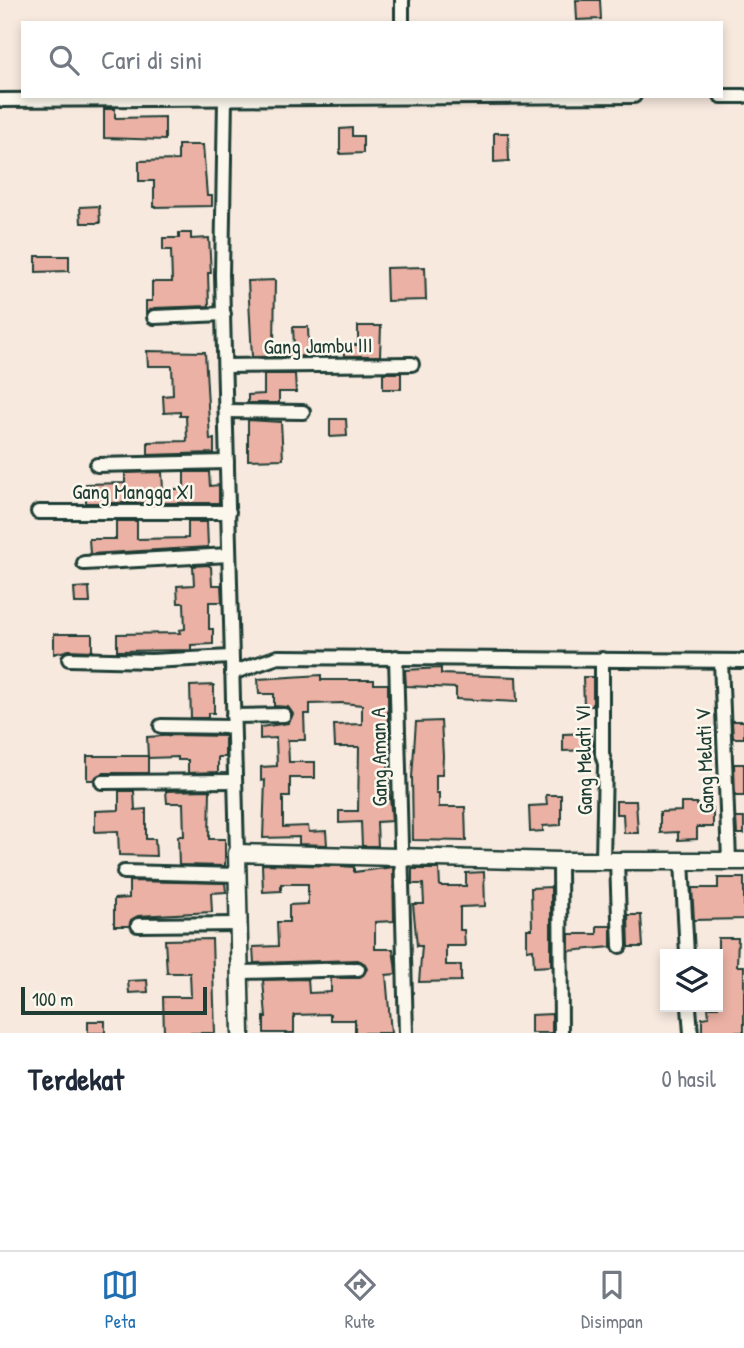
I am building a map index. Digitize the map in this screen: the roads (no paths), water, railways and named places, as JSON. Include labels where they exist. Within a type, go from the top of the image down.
[{"type":"street","points":[[402,0],[402,21]]},
{"type":"street","points":[[723,96],[744,96]]},
{"type":"street","points":[[0,100],[400,98]]},
{"type":"street","points":[[225,99],[224,314],[231,657],[242,972],[241,1033]]},
{"type":"street","points":[[154,317],[224,314]]},
{"type":"street","name":"Gang Jambu III","points":[[225,366],[412,364]]},
{"type":"street","points":[[226,411],[303,412]]},
{"type":"street","points":[[97,465],[227,462]]},
{"type":"street","name":"Gang Mangga XI","points":[[38,512],[229,512]]},
{"type":"street","points":[[84,563],[229,555]]},
{"type":"street","points":[[69,659],[151,661],[231,657]]},
{"type":"street","points":[[232,673],[278,657],[744,661]]},
{"type":"street","name":"Gang Aman A","points":[[396,657],[406,1033]]},
{"type":"street","name":"Gang Melati VI","points":[[602,659],[602,754],[620,946]]},
{"type":"street","name":"Gang Melati V","points":[[720,661],[736,860]]},
{"type":"street","points":[[161,726],[284,715]]},
{"type":"street","points":[[102,782],[235,781]]},
{"type":"street","points":[[237,853],[610,861],[736,860]]},
{"type":"street","points":[[560,860],[561,1033]]},
{"type":"street","points":[[682,861],[687,949]]},
{"type":"street","points":[[124,872],[238,875]]},
{"type":"street","points":[[138,925],[240,924]]},
{"type":"street","points":[[242,972],[358,970]]},
{"type":"street","points":[[689,1012],[691,1033]]}]
